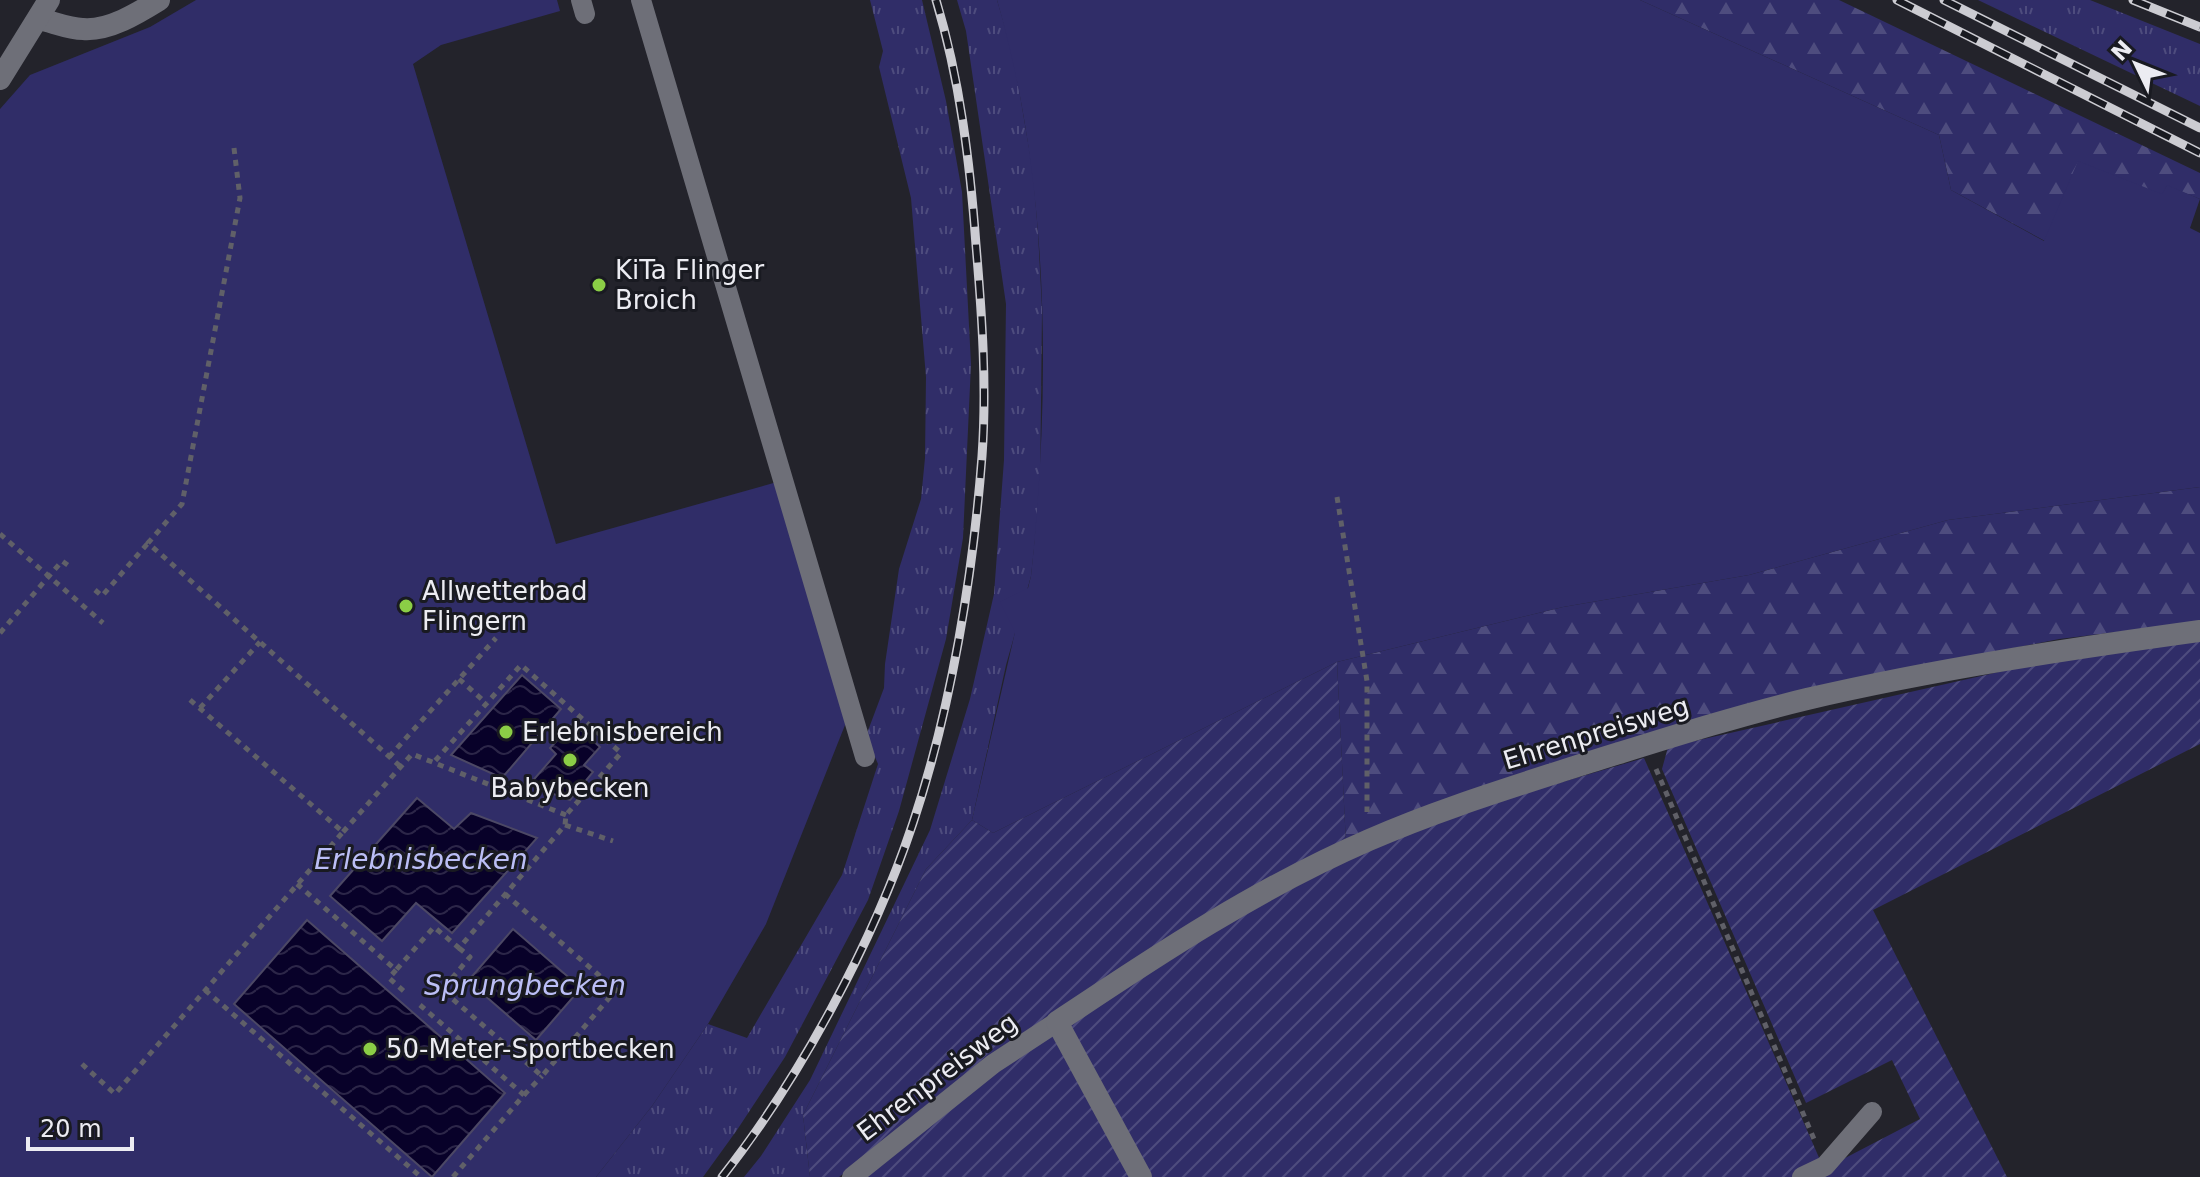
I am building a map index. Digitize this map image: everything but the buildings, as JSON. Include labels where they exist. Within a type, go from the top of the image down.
[{"type":"street","points":[[0,79],[44,10],[84,30],[114,23],[159,0]]},
{"type":"street","name":"Ehrenpreisweg","points":[[1141,1177],[1057,1022],[1178,941],[1245,903],[1367,841],[1456,805],[1645,745],[1806,700],[2050,652],[2200,631]]},
{"type":"lane","points":[[641,0],[865,757]]},
{"type":"lane","name":"Ehrenpreisweg","points":[[852,1177],[993,1064],[1057,1022]]},
{"type":"lane","points":[[1802,1177],[1825,1166],[1872,1112]]},
{"type":"path","points":[[95,590],[102,596],[182,504],[240,198],[234,148]]},
{"type":"path","points":[[1337,497],[1367,681],[1367,841]]},
{"type":"path","points":[[0,534],[103,623]]},
{"type":"path","points":[[148,543],[401,767]]},
{"type":"path","points":[[0,633],[62,561],[69,566]]},
{"type":"path","points":[[389,757],[496,638]]},
{"type":"path","points":[[200,708],[260,642]]},
{"type":"path","points":[[434,762],[521,665],[621,753],[566,815],[565,825],[459,948]]},
{"type":"path","points":[[459,679],[486,703]]},
{"type":"path","points":[[189,699],[343,832]]},
{"type":"path","points":[[1645,745],[1825,1166]]},
{"type":"path","points":[[82,1064],[115,1094],[412,754],[566,815]]},
{"type":"path","points":[[565,825],[613,841]]},
{"type":"path","points":[[297,884],[396,970]]},
{"type":"path","points":[[453,1177],[616,990],[505,894]]},
{"type":"path","points":[[407,994],[389,978],[434,927],[470,957],[442,990],[542,1076]]},
{"type":"path","points":[[205,990],[421,1177]]},
{"type":"path","points":[[420,1005],[524,1095]]},
{"type":"green space","name":"Allwetterbad Flingern","points":[[196,0],[557,0],[560,11],[441,45],[413,64],[556,544],[777,482],[847,720],[766,924],[708,1024],[652,1106],[596,1177],[0,1177],[0,109],[30,75],[150,27]]},
{"type":"green space","points":[[870,0],[922,0],[946,101],[962,192],[971,364],[963,538],[946,639],[899,811],[868,900],[785,1057],[703,1177],[596,1177],[652,1106],[708,1024],[747,1038],[842,875],[878,764],[866,736],[884,688],[899,569],[921,499],[926,377],[911,198],[879,67],[883,51]]},
{"type":"green space","points":[[957,0],[997,0],[1013,54],[1033,172],[1042,309],[1040,493],[1031,576],[1006,665],[972,820],[926,869],[803,1115],[810,1177],[744,1177],[810,1080],[930,830],[970,699],[994,594],[1004,460],[1006,304],[966,31]]},
{"type":"green space","points":[[997,0],[1640,0],[1939,135],[1951,190],[2044,241],[2078,161],[2162,194],[2167,185],[2200,199],[2190,228],[2200,233],[2200,487],[1948,520],[1749,575],[1563,607],[1337,662],[993,833],[972,820],[1015,632],[1000,602],[1028,588],[1031,576],[1042,432],[1043,359],[1036,213],[1027,140]]},
{"type":"green space","points":[[1640,0],[1839,0],[2200,173],[2200,199],[2167,186],[2163,194],[2045,241],[1951,190],[1939,135]]},
{"type":"green space","points":[[1978,0],[2090,0],[2200,44],[2200,106]]},
{"type":"green space","points":[[2200,487],[2200,622],[2059,639],[1799,691],[1346,844],[1337,662],[1563,607],[1749,575],[1948,520]]},
{"type":"green space","points":[[2200,638],[2200,744],[1873,910],[2007,1177],[865,1177],[978,1082],[1180,949],[1345,860],[1457,813],[1644,758],[1824,1169],[1920,1119],[1892,1060],[1806,1103],[1662,769],[1668,747],[2052,660]]},
{"type":"green space","points":[[1337,662],[1346,844],[907,1125],[839,1177],[810,1177],[803,1115],[926,869],[972,820],[993,833]]},
{"type":"water","name":"Erlebnisbereich","points":[[522,675],[561,709],[502,778],[451,755]]},
{"type":"water","name":"Babybecken","points":[[573,723],[600,747],[584,765],[593,772],[570,800],[529,785],[556,754],[550,748]]},
{"type":"water","name":"Erlebnisbecken","points":[[417,798],[454,829],[471,813],[537,838],[452,933],[416,903],[382,941],[330,896]]},
{"type":"water","name":"50-Meter-Sportbecken","points":[[307,920],[505,1093],[432,1177],[234,1004]]},
{"type":"water","name":"Sprungbecken","points":[[513,929],[581,988],[536,1040],[468,981]]},
{"type":"railway","points":[[722,1177],[806,1053],[856,962],[877,915],[897,869],[927,779],[958,642],[973,548],[982,456],[983,351],[967,153],[952,60],[936,0]]},
{"type":"railway","points":[[1897,0],[2200,153]]},
{"type":"railway","points":[[1944,0],[2200,128]]},
{"type":"railway","points":[[2133,0],[2200,27]]},
{"type":"place","name":"KiTa Flinger Broich","points":[[599,285]]},
{"type":"place","name":"Allwetterbad Flingern","points":[[406,606]]},
{"type":"place","name":"Erlebnisbereich","points":[[506,732]]},
{"type":"place","name":"Babybecken","points":[[570,760]]},
{"type":"place","name":"50-Meter-Sportbecken","points":[[370,1049]]}]
